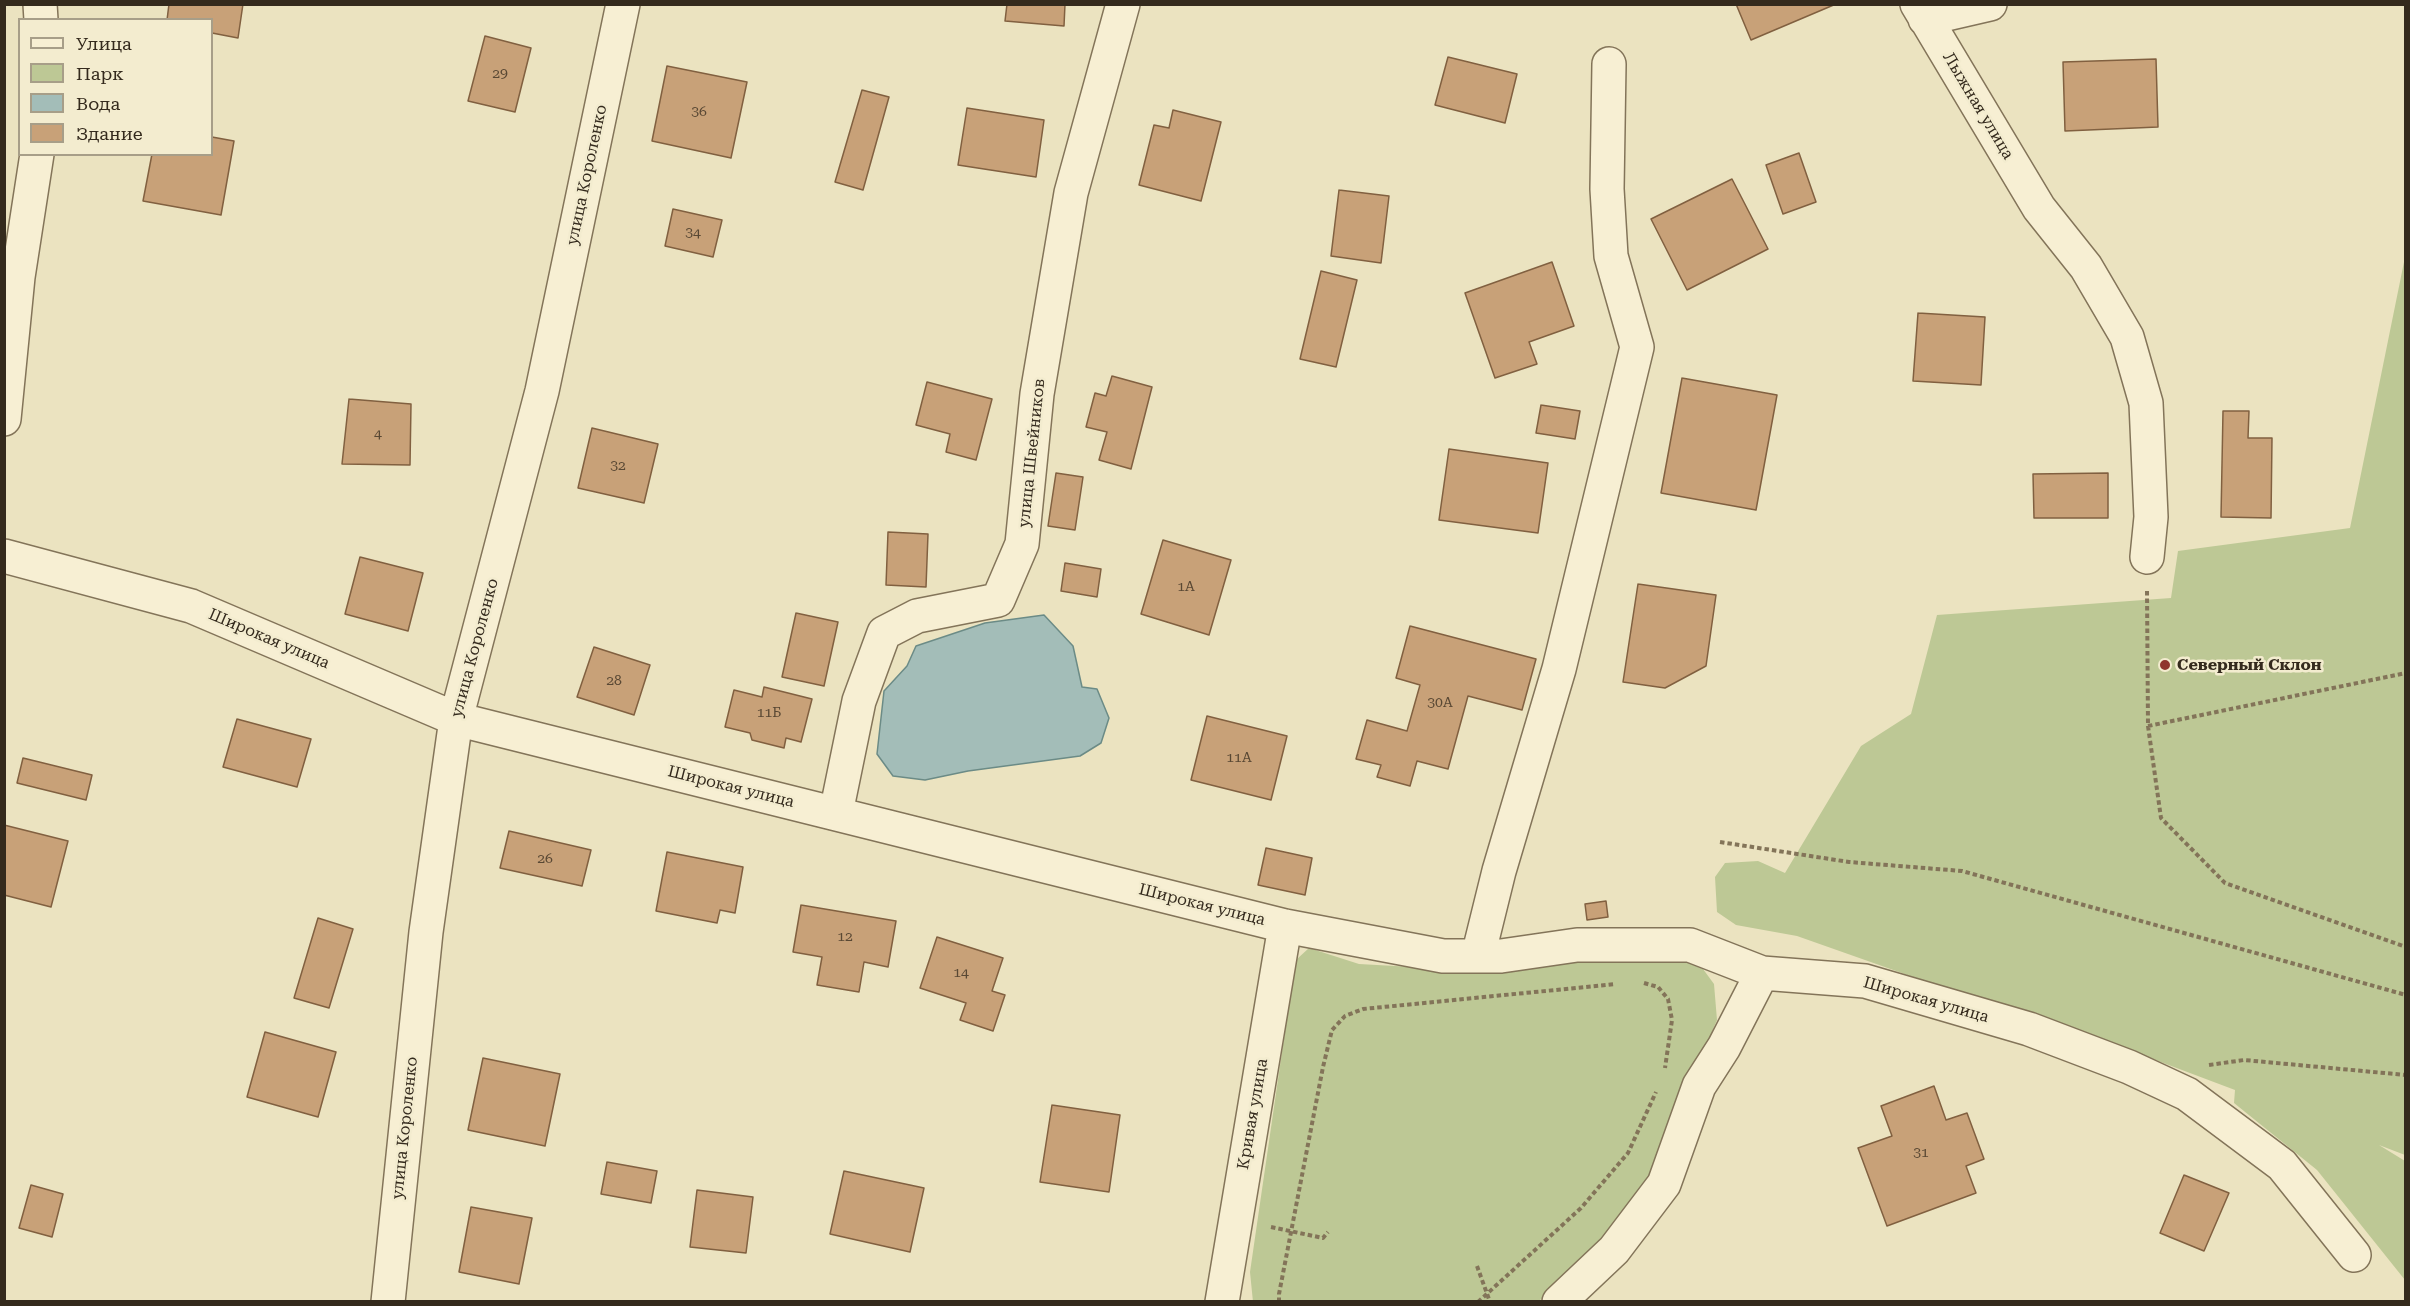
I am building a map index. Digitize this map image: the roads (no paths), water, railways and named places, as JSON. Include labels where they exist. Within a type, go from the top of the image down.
[{"type":"street","name":"улица Короленко","points":[[388,1302],[426,932],[456,719],[542,391],[623,4]]},
{"type":"street","name":"улица Швейников","points":[[836,813],[858,701],[884,633],[916,616],[998,600],[1022,544],[1037,393],[1071,193],[1123,4]]},
{"type":"street","points":[[1921,12],[1990,4]]},
{"type":"street","name":"Лыжная улица","points":[[1921,12],[2039,208],[2086,267],[2127,337],[2146,403],[2151,517],[2147,557]]},
{"type":"street","points":[[1478,956],[1499,871],[1559,669],[1637,347],[1611,256],[1607,189],[1609,64]]},
{"type":"street","points":[[4,419],[11,274],[37,156]]},
{"type":"street","name":"Широкая улица","points":[[4,556],[191,606],[456,719],[1285,926],[1443,956],[1501,956],[1577,945],[1690,945],[1762,973],[1865,981],[2029,1029],[2129,1067],[2187,1094],[2282,1165],[2354,1255]]},
{"type":"street","name":"Кривая улица","points":[[1222,1302],[1285,926]]},
{"type":"street","points":[[1559,1302],[1614,1250],[1664,1184],[1700,1086],[1724,1047],[1762,973]]},
{"type":"water","points":[[1044,615],[1073,646],[1082,687],[1097,689],[1109,718],[1101,743],[1080,756],[968,771],[925,780],[893,776],[877,754],[884,691],[907,666],[916,646],[985,623]]},
{"type":"place","name":"Северный Склон","points":[[2165,665]]}]
